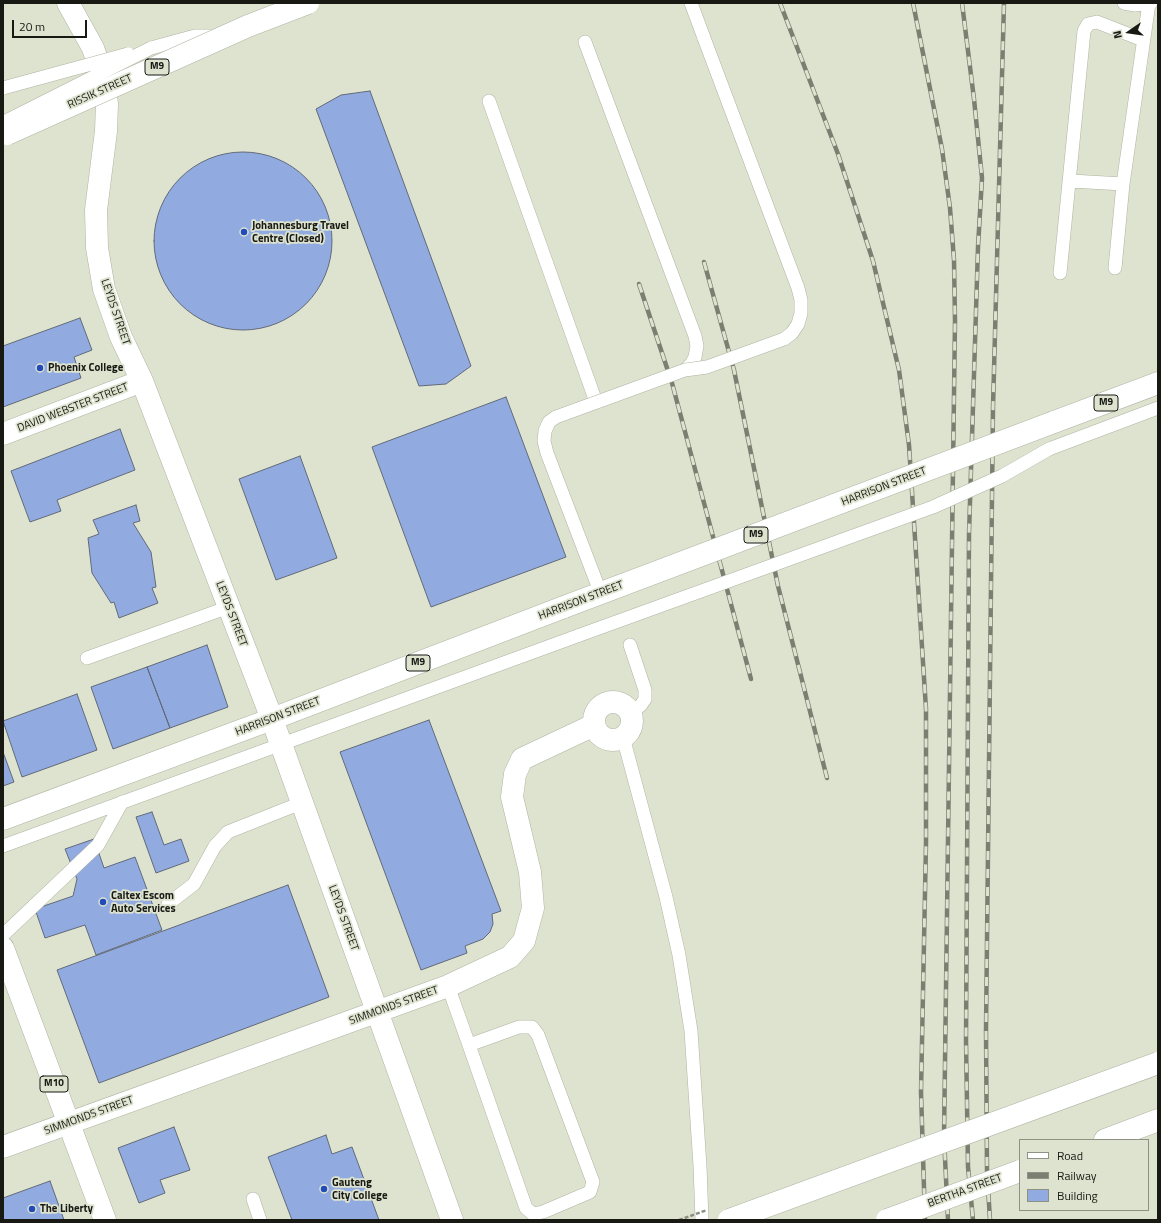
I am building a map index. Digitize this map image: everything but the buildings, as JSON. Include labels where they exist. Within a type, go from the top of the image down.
[{"type":"street","name":"LEYDS STREET","points":[[68,3],[93,48],[103,78],[107,104],[106,131],[96,210],[97,248],[104,289],[121,337],[142,381],[272,719],[452,1220]]},
{"type":"street","name":"RISSIK STREET","points":[[4,128],[308,3]]},
{"type":"street","name":"DAVID WEBSTER STREET","points":[[3,434],[142,381]]},
{"type":"street","name":"HARRISON STREET","points":[[3,819],[272,719],[1158,383]]},
{"type":"street","points":[[616,702],[624,706],[630,713],[632,721],[629,730],[623,737],[614,740],[606,738],[598,733],[594,725],[595,715],[599,708],[607,703],[616,702]]},
{"type":"street","name":"SIMMONDS STREET","points":[[3,1147],[448,986],[510,957],[524,941],[533,908],[530,872],[512,797],[515,774],[522,759],[594,725]]},
{"type":"street","name":"M10","points":[[3,948],[105,1220]]},
{"type":"street","points":[[729,1220],[1158,1063]]},
{"type":"street","points":[[1108,1139],[1158,1120]]},
{"type":"street","name":"BERTHA STREET","points":[[887,1220],[1019,1171]]},
{"type":"lane","points":[[601,594],[544,441],[545,431],[549,422],[556,417],[685,370],[707,367],[784,339],[792,333],[798,324],[801,313],[801,300],[798,288],[691,3]]},
{"type":"lane","points":[[1115,268],[1123,184],[1143,40],[1150,3],[1135,5],[1124,3]]},
{"type":"lane","points":[[1060,273],[1084,31],[1088,24],[1097,22],[1143,40]]},
{"type":"lane","points":[[3,88],[195,36],[227,36]]},
{"type":"lane","points":[[585,42],[695,336],[697,346],[695,357],[692,363],[685,370]]},
{"type":"lane","points":[[4,128],[151,48]]},
{"type":"lane","points":[[491,106],[596,402]]},
{"type":"lane","points":[[1070,181],[1123,184]]},
{"type":"lane","points":[[3,846],[933,507],[1002,476],[1049,449],[1086,433],[1158,408]]},
{"type":"lane","points":[[87,658],[229,607]]},
{"type":"lane","points":[[630,645],[645,690],[645,699],[641,706],[630,713]]},
{"type":"lane","points":[[623,737],[666,897],[679,955],[691,1031],[702,1220]]},
{"type":"lane","points":[[3,935],[98,845],[122,802]]},
{"type":"lane","points":[[168,904],[194,884],[215,846],[228,832],[301,803]]},
{"type":"lane","points":[[448,986],[526,1208],[533,1214],[543,1212],[590,1192],[593,1182],[538,1035],[532,1027],[519,1027],[469,1045]]},
{"type":"lane","points":[[253,1199],[260,1220]]},
{"type":"railway","points":[[780,3],[838,154],[873,261],[899,370],[909,445],[926,709],[926,843],[921,1092],[925,1220]]},
{"type":"railway","points":[[913,3],[942,149],[950,208],[954,260],[955,321],[944,1137],[948,1220]]},
{"type":"railway","points":[[962,3],[982,178],[978,247],[969,534],[966,1040],[968,1167],[973,1220]]},
{"type":"railway","points":[[990,1220],[987,1171],[986,1030],[993,407],[1004,3]]},
{"type":"railway","points":[[704,262],[734,370],[778,586],[827,778]]},
{"type":"railway","points":[[639,284],[672,383],[751,679]]},
{"type":"place","name":"Johannesburg Travel Centre (Closed)","points":[[244,232]]},
{"type":"place","name":"Phoenix College","points":[[40,368]]},
{"type":"place","name":"Caltex Escom Auto Services","points":[[103,902]]},
{"type":"place","name":"Gauteng City College","points":[[324,1189]]},
{"type":"place","name":"The Liberty","points":[[32,1209]]}]
